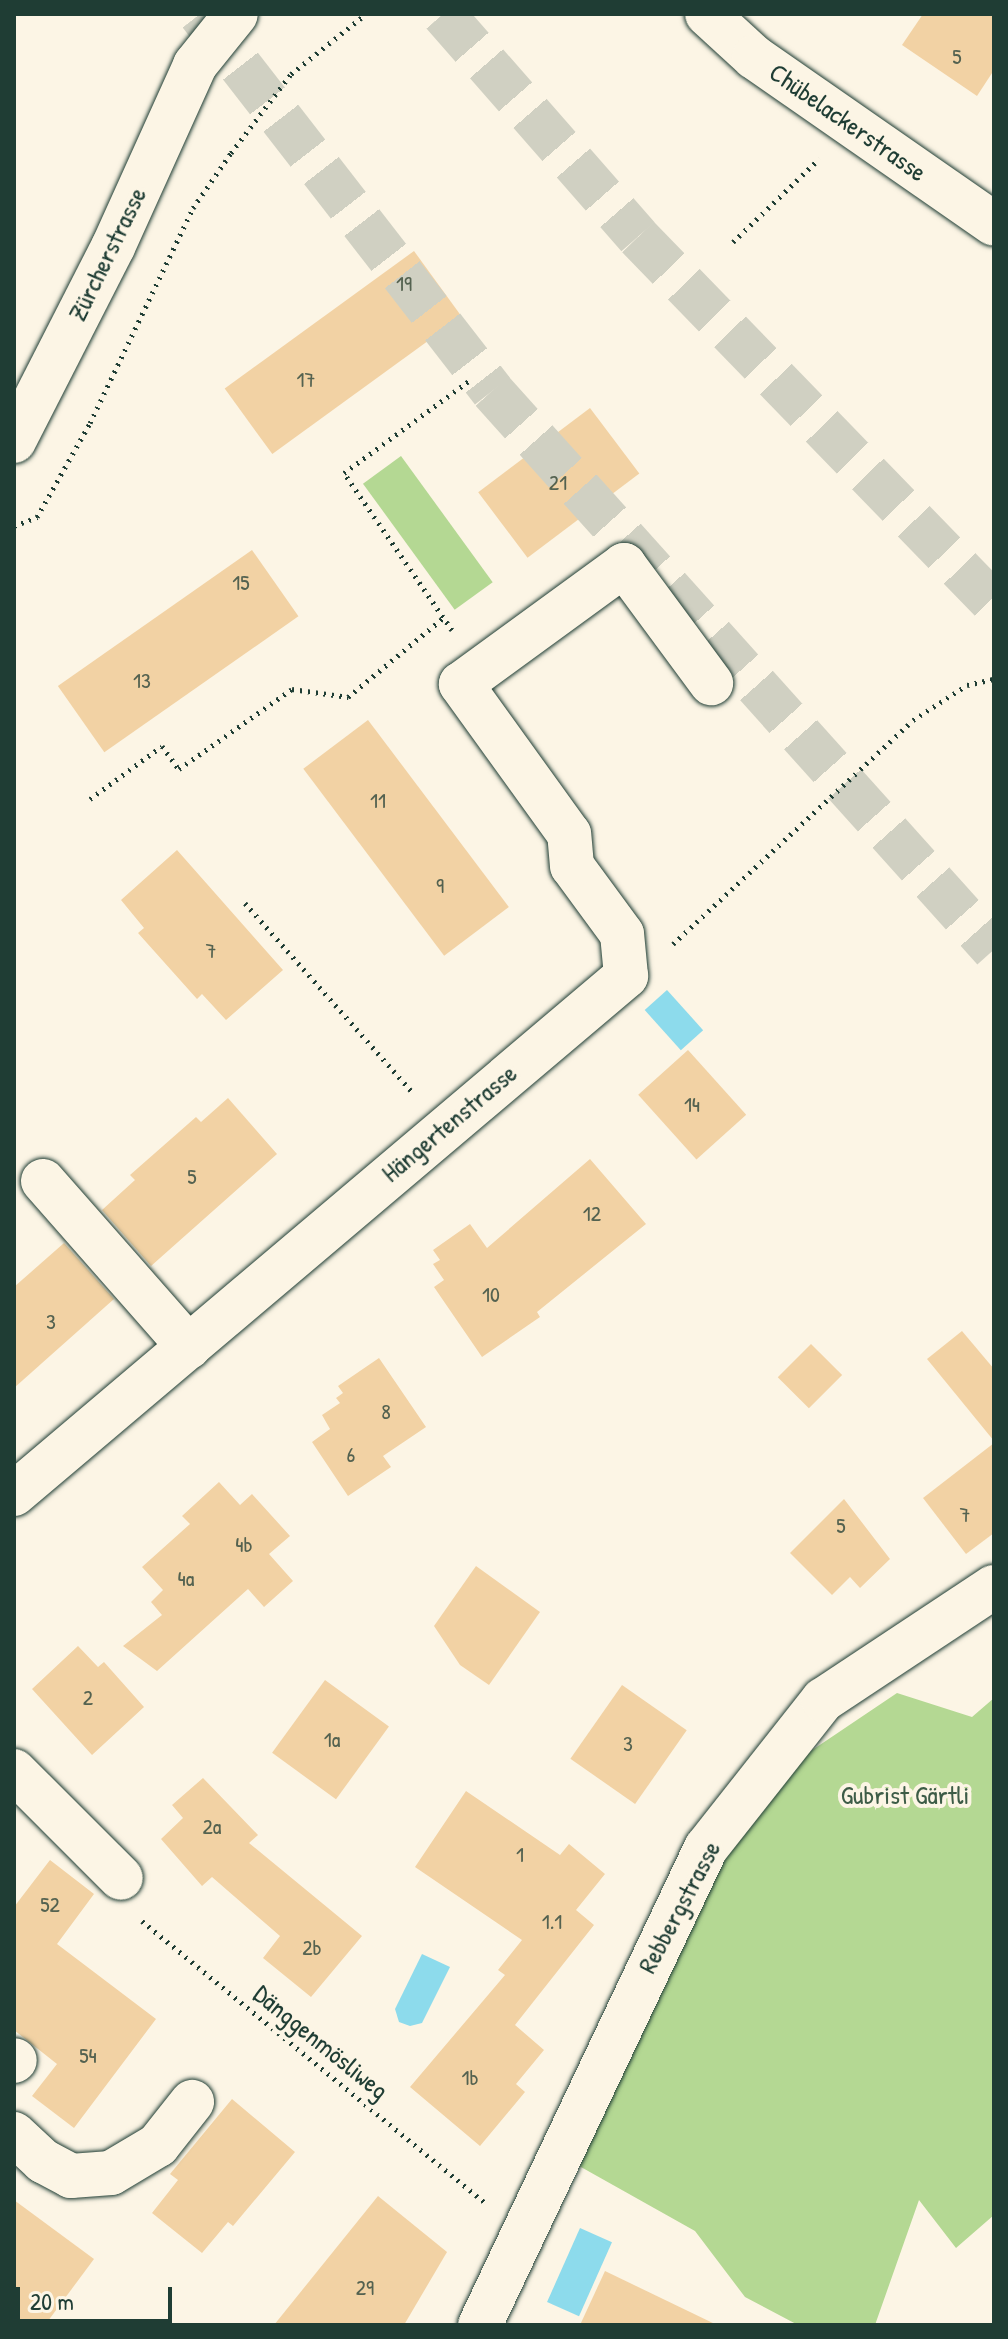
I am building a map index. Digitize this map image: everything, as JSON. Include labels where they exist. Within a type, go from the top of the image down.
[{"type":"street","name":"Zürcherstrasse","points":[[195,65],[196,14]]},
{"type":"street","name":"Zürcherstrasse","points":[[14,441],[113,247],[195,65],[236,14]]},
{"type":"street","name":"Chübelackerstrasse","points":[[707,14],[754,57],[994,224]]},
{"type":"street","points":[[626,976],[622,934],[572,866],[569,834],[470,678],[624,565],[711,683]]},
{"type":"street","name":"Hängertenstrasse","points":[[14,1494],[443,1127],[626,976]]},
{"type":"street","points":[[43,1181],[189,1347]]},
{"type":"street","name":"Rebbergstrasse","points":[[480,2325],[706,1848],[823,1700],[994,1587]]},
{"type":"street","points":[[14,1771],[121,1878]]},
{"type":"street","points":[[14,2134],[43,2161],[71,2176],[111,2173],[158,2145],[192,2102]]},
{"type":"path","points":[[14,526],[37,517],[90,423],[193,208],[291,74],[366,14]]},
{"type":"path","points":[[733,242],[853,125]]},
{"type":"path","points":[[469,381],[344,473],[443,618],[470,678]]},
{"type":"path","points":[[90,799],[162,746],[179,769],[292,689],[348,697],[443,618]]},
{"type":"path","points":[[626,976],[678,940],[913,720],[967,685],[994,679]]},
{"type":"path","points":[[245,903],[443,1127]]},
{"type":"path","name":"Dänggenmösliweg","points":[[121,1878],[111,1896],[522,2233]]},
{"type":"green space","points":[[401,456],[493,582],[455,610],[363,484]]},
{"type":"green space","name":"Gubrist Gärtli","points":[[897,1693],[972,1717],[994,1698],[994,2215],[956,2248],[919,2200],[875,2325],[798,2325],[745,2297],[695,2231],[572,2162],[714,1859],[793,1763]]},
{"type":"water","points":[[667,990],[703,1030],[681,1050],[645,1010]]},
{"type":"water","points":[[422,1954],[450,1967],[422,2023],[410,2026],[399,2022],[395,2009]]},
{"type":"water","points":[[580,2228],[612,2242],[579,2316],[547,2302]]},
{"type":"building","points":[[923,14],[994,14],[994,70],[977,96],[902,45]]},
{"type":"building","points":[[414,251],[462,317],[272,454],[225,389]]},
{"type":"building","points":[[590,408],[639,473],[528,558],[478,492]]},
{"type":"building","points":[[252,550],[298,616],[104,752],[58,686]]},
{"type":"building","points":[[368,720],[509,907],[444,956],[303,769]]},
{"type":"building","points":[[177,850],[283,970],[226,1020],[202,994],[197,999],[138,933],[144,928],[121,900]]},
{"type":"building","points":[[688,1050],[746,1115],[696,1159],[638,1095]]},
{"type":"building","points":[[228,1098],[277,1154],[151,1266],[102,1210],[135,1180],[130,1175],[196,1117],[201,1122]]},
{"type":"building","points":[[590,1159],[646,1224],[537,1312],[540,1317],[482,1357],[434,1287],[444,1280],[433,1264],[440,1260],[433,1250],[470,1224],[487,1248]]},
{"type":"building","points":[[64,1243],[114,1299],[14,1388],[14,1287]]},
{"type":"building","points":[[962,1331],[994,1369],[994,1441],[927,1359]]},
{"type":"building","points":[[811,1344],[842,1375],[809,1408],[778,1377]]},
{"type":"building","points":[[379,1358],[426,1427],[383,1456],[391,1467],[348,1496],[312,1442],[330,1429],[322,1415],[340,1403],[336,1398],[343,1393],[338,1386]]},
{"type":"building","points":[[994,1443],[994,1533],[966,1554],[923,1498]]},
{"type":"building","points":[[219,1482],[240,1505],[252,1494],[290,1536],[269,1554],[293,1581],[264,1607],[248,1589],[157,1671],[123,1646],[162,1615],[151,1602],[163,1590],[142,1567],[190,1524],[182,1516]]},
{"type":"building","points":[[844,1499],[890,1559],[860,1588],[850,1577],[832,1595],[790,1553]]},
{"type":"building","points":[[476,1566],[540,1612],[489,1685],[460,1665],[434,1626]]},
{"type":"building","points":[[78,1646],[98,1667],[104,1662],[144,1707],[92,1755],[32,1689]]},
{"type":"building","points":[[325,1680],[389,1726],[336,1799],[272,1753]]},
{"type":"building","points":[[622,1685],[687,1730],[635,1804],[570,1759]]},
{"type":"building","points":[[203,1778],[258,1835],[249,1843],[362,1936],[311,1997],[263,1958],[280,1936],[212,1877],[202,1886],[161,1839],[183,1818],[172,1805]]},
{"type":"building","points":[[466,1791],[560,1855],[569,1844],[605,1874],[576,1910],[594,1925],[515,2025],[544,2050],[516,2084],[525,2092],[480,2146],[410,2087],[505,1975],[498,1970],[522,1940],[415,1867]]},
{"type":"building","points":[[50,1860],[94,1894],[57,1944],[156,2019],[74,2128],[32,2096],[57,2064],[14,2030],[14,1907]]},
{"type":"building","points":[[232,2099],[295,2152],[233,2226],[228,2222],[202,2253],[152,2213],[178,2180],[170,2174]]},
{"type":"building","points":[[378,2196],[447,2252],[404,2325],[274,2325]]},
{"type":"building","points":[[14,2200],[94,2259],[45,2325],[14,2325]]},
{"type":"building","points":[[605,2271],[717,2325],[580,2325]]},
{"type":"tunnel","points":[[200,14],[492,391],[994,950]]},
{"type":"tunnel","points":[[443,14],[638,237],[994,604]]}]
